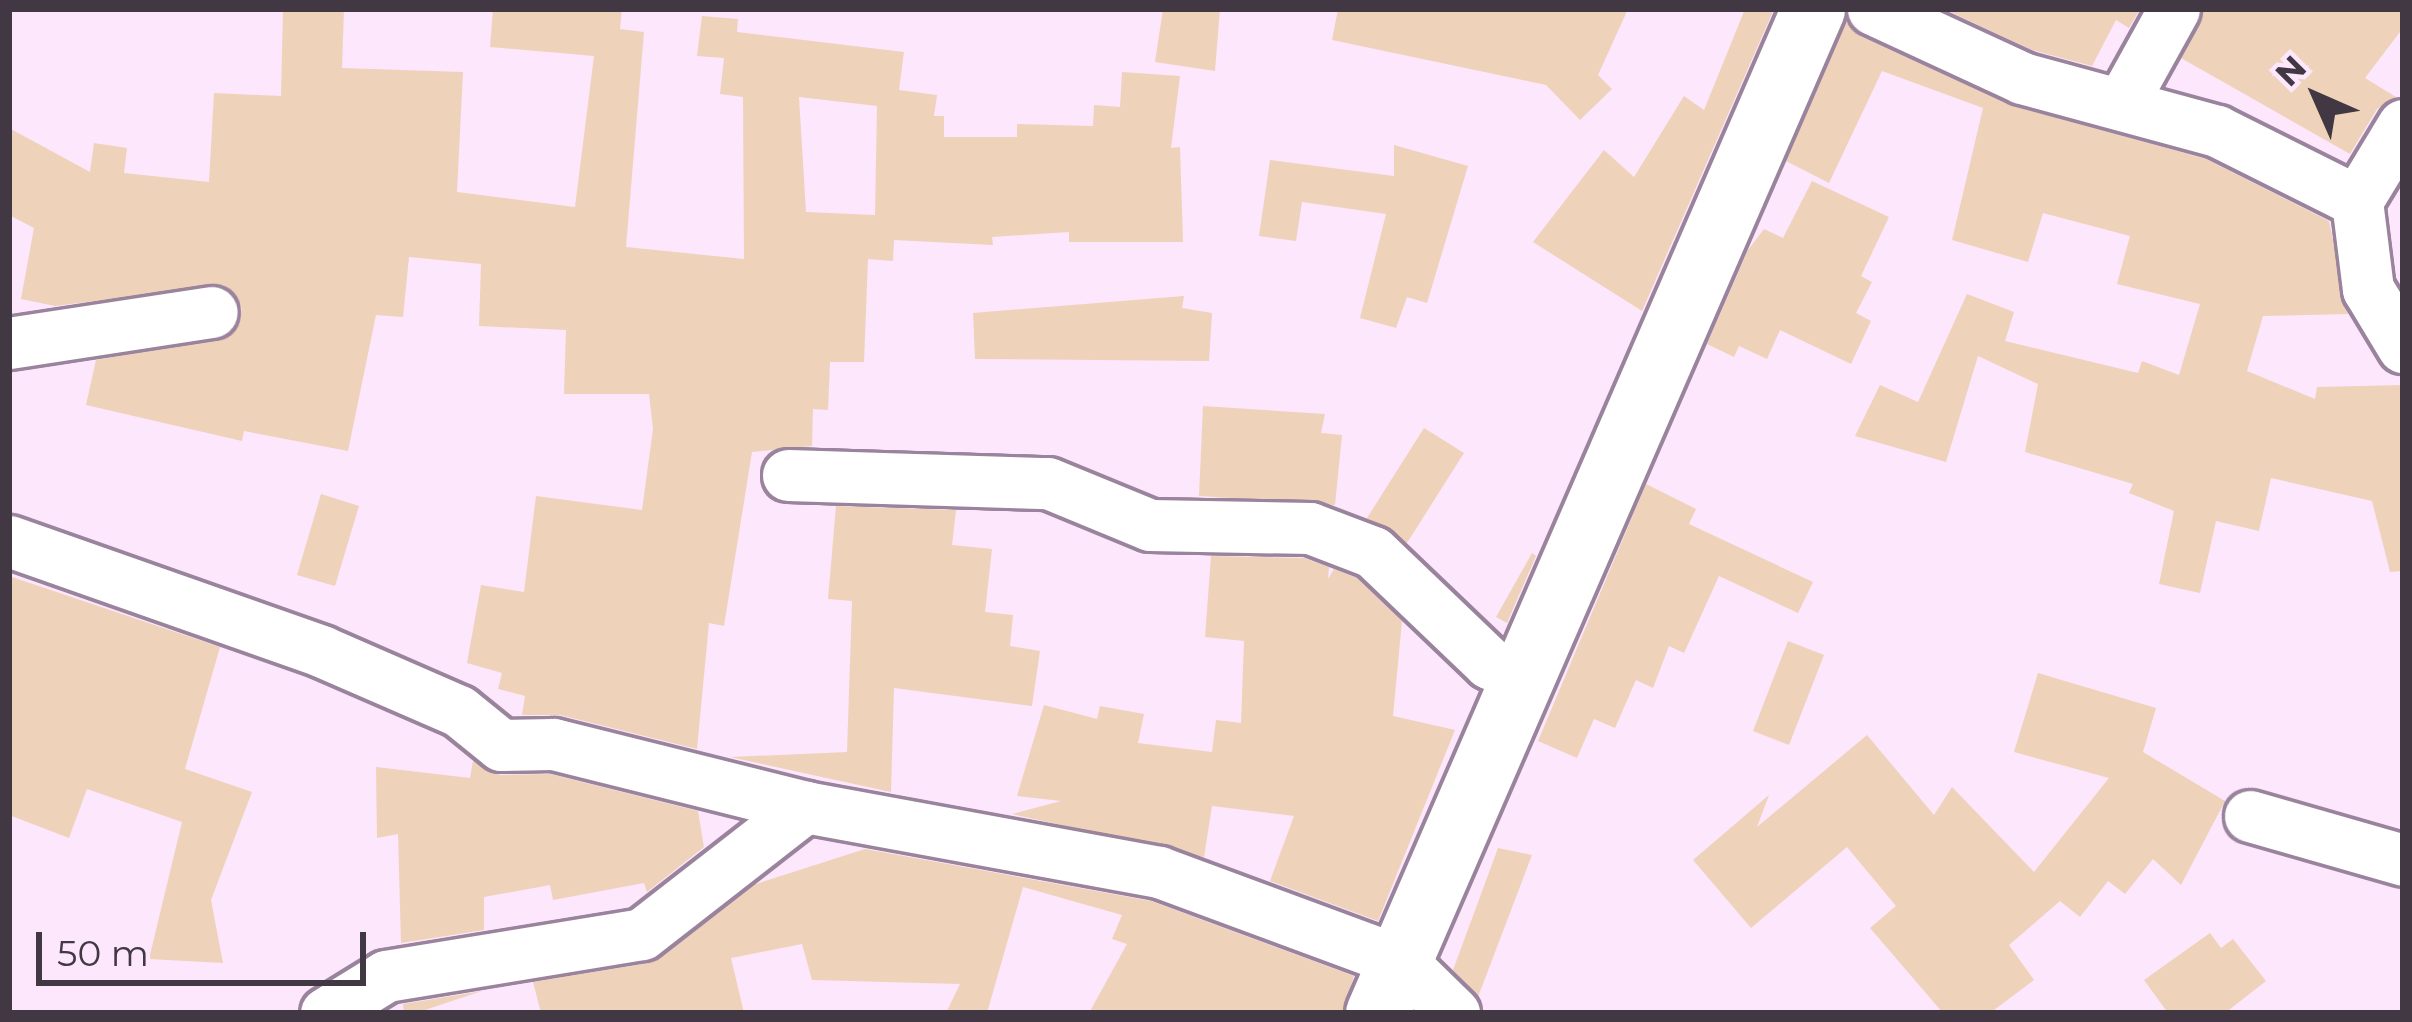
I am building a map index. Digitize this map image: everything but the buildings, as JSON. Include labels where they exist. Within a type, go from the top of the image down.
[{"type":"street","points":[[1390,988],[1813,9]]},
{"type":"street","points":[[1873,9],[2022,77],[2123,101],[2217,131],[2357,201]]},
{"type":"street","points":[[2123,101],[2174,9]]},
{"type":"street","points":[[2403,125],[2357,201],[2368,289],[2403,347]]},
{"type":"street","points":[[9,343],[212,312]]},
{"type":"street","points":[[788,476],[1048,483],[1150,525],[1310,529],[1373,552],[1489,663],[1524,679]]},
{"type":"street","points":[[9,541],[321,651],[459,711],[500,745],[553,744],[805,807],[1159,872],[1390,988],[1454,1013]]},
{"type":"street","points":[[326,1013],[386,976],[643,934],[805,807]]},
{"type":"street","points":[[2250,816],[2403,860]]}]
